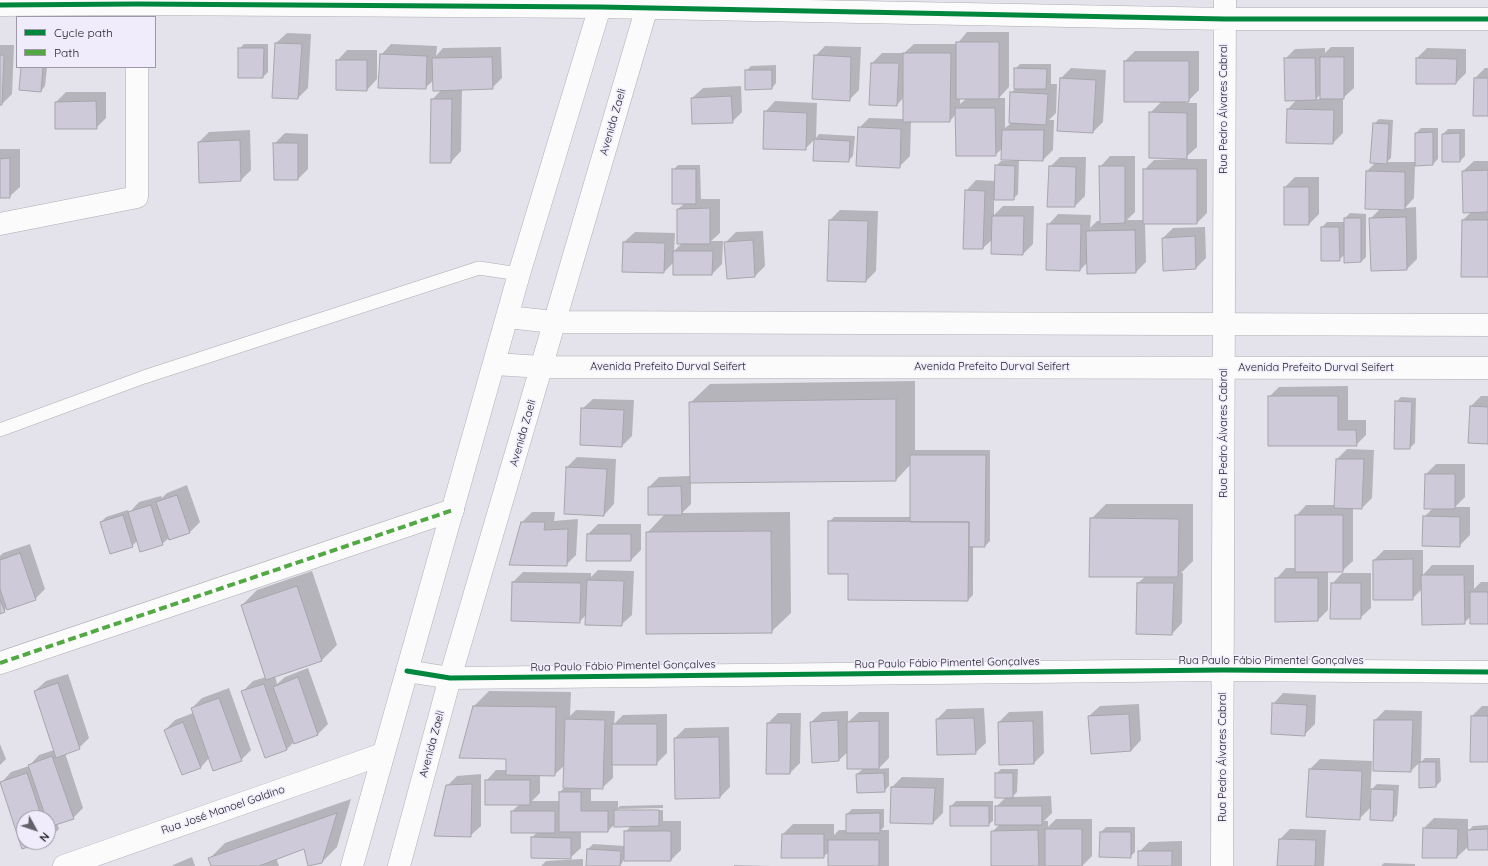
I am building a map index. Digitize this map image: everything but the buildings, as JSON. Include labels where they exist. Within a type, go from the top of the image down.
[{"type":"street","points":[[352,866],[495,364],[519,274],[601,4]]},
{"type":"street","points":[[0,5],[137,7],[648,4],[1225,10],[1488,19]]},
{"type":"street","name":"Avenida Zaeli","points":[[399,866],[450,678],[648,4]]},
{"type":"street","name":"Rua Pedro Álvares Cabral","points":[[1222,866],[1225,10]]},
{"type":"street","points":[[0,224],[137,197],[137,68]]},
{"type":"street","points":[[507,317],[554,322],[1488,325]]},
{"type":"street","name":"Avenida Prefeito Durval Seifert","points":[[495,364],[542,367],[1488,368]]},
{"type":"street","points":[[0,663],[453,510]]},
{"type":"street","name":"Rua Paulo Fábio Pimentel Gonçalves","points":[[407,671],[450,678],[1223,670],[1488,672]]},
{"type":"street","name":"Rua José Manoel Galdino","points":[[64,866],[383,754]]},
{"type":"lane","points":[[0,430],[144,376],[479,268],[519,274]]},
{"type":"marked path","points":[[0,663],[453,510]]},
{"type":"cycle path","points":[[0,5],[137,4],[600,7],[1225,19],[1488,19]]},
{"type":"cycle path","points":[[407,671],[450,678],[1223,670],[1488,672]]}]
